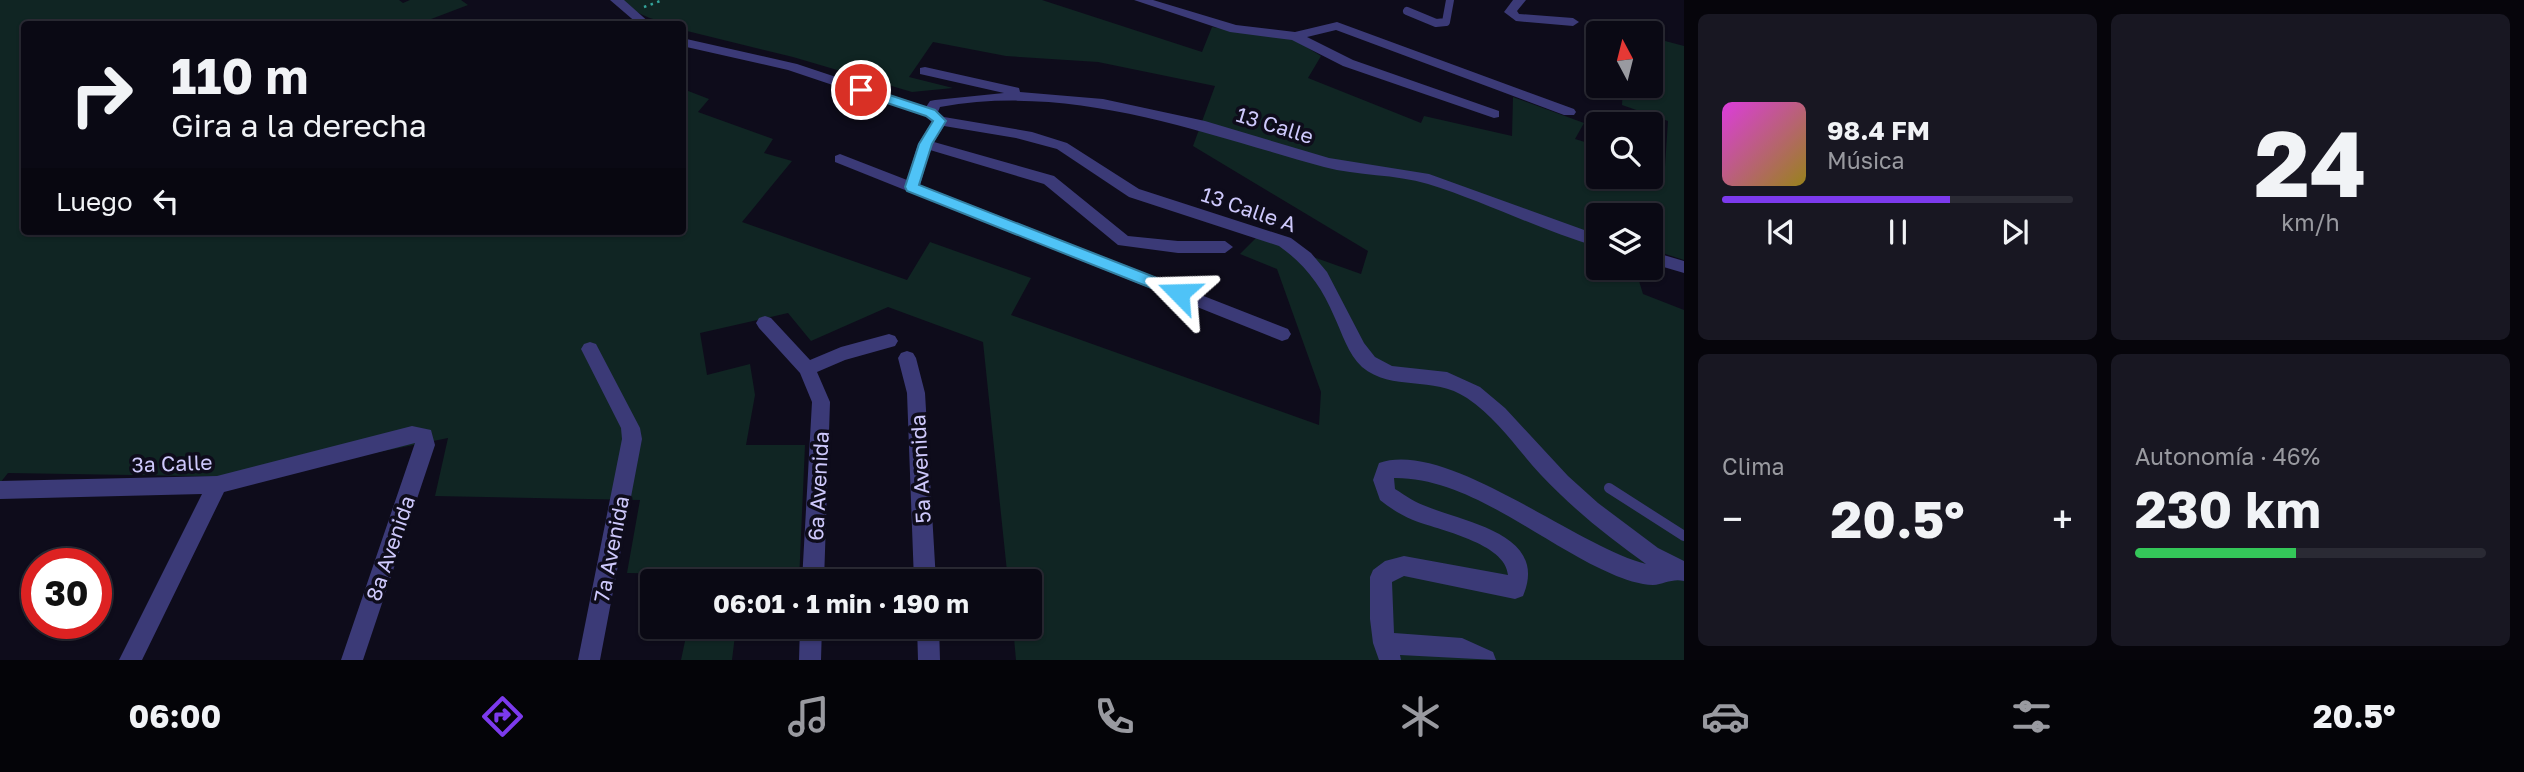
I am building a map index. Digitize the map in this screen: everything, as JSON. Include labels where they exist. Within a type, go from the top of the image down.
[{"type":"street","points":[[616,0],[641,21]]},
{"type":"street","points":[[1140,0],[1235,30],[1295,36],[1336,26],[1569,112]]},
{"type":"street","points":[[1520,0],[1510,12],[1516,17],[1573,22]]},
{"type":"street","points":[[1295,36],[1348,63],[1494,114]]},
{"type":"street","name":"13 Calle A","points":[[686,43],[792,67],[934,114],[1028,135],[1062,146],[1087,158],[1119,186],[1134,193],[1285,242],[1317,268],[1359,351],[1368,361],[1378,369],[1406,377],[1437,377],[1462,384],[1515,428],[1551,472],[1604,521],[1680,570]]},
{"type":"street","points":[[925,71],[1028,96]]},
{"type":"street","name":"13 Calle","points":[[934,114],[940,102],[1028,96],[1103,103],[1205,126],[1328,163],[1429,179],[1586,237]]},
{"type":"street","points":[[912,187],[934,114]]},
{"type":"street","points":[[925,144],[1049,180],[1061,187],[1124,241],[1178,247],[1225,247]]},
{"type":"street","points":[[840,159],[1282,334]]},
{"type":"street","points":[[1663,261],[1684,267]]},
{"type":"street","points":[[765,323],[801,363],[889,341]]},
{"type":"street","name":"7a Avenida","points":[[589,660],[632,439],[630,428],[590,349]]},
{"type":"street","name":"5a Avenida","points":[[907,358],[916,393],[925,569]]},
{"type":"street","name":"6a Avenida","points":[[801,363],[819,390],[821,402],[814,569]]},
{"type":"street","name":"3a Calle","points":[[0,489],[216,485],[412,434],[424,436]]},
{"type":"street","name":"8a Avenida","points":[[352,660],[425,445],[424,436]]},
{"type":"street","points":[[1485,660],[1462,649],[1387,651],[1380,607],[1381,577],[1392,568],[1404,566],[1514,589],[1520,578],[1517,563],[1509,551],[1485,538],[1410,509],[1387,494],[1383,480],[1386,469],[1404,464],[1450,478],[1617,566],[1651,576],[1666,577],[1680,570]]},
{"type":"street","points":[[130,660],[216,485]]},
{"type":"street","points":[[810,660],[811,639]]},
{"type":"street","points":[[928,639],[929,660]]},
{"type":"lane","points":[[1407,10],[1436,23],[1446,22],[1450,0]]},
{"type":"lane","points":[[1609,488],[1684,536]]},
{"type":"green space","points":[[0,0],[399,0],[403,3],[410,0],[461,0],[468,5],[426,21],[21,21],[21,235],[686,235],[686,90],[709,99],[698,112],[773,139],[764,153],[792,161],[742,222],[907,280],[930,242],[1031,278],[1011,315],[1319,425],[1321,392],[1277,269],[1240,254],[1257,237],[1361,274],[1368,251],[1193,146],[1215,86],[1098,62],[1006,56],[933,42],[909,77],[953,88],[912,92],[793,57],[686,31],[686,21],[649,18],[620,0],[1042,0],[1202,52],[1212,27],[1295,40],[1321,56],[1308,78],[1421,123],[1424,116],[1512,136],[1513,97],[1584,123],[1575,139],[1586,142],[1586,189],[1663,189],[1668,121],[1663,119],[1663,112],[1642,112],[1622,105],[1622,98],[1663,98],[1663,40],[1684,46],[1684,260],[1663,253],[1663,203],[1586,203],[1586,280],[1639,280],[1643,294],[1684,310],[1684,660],[1016,660],[1014,639],[1042,639],[1042,569],[1007,569],[983,342],[888,307],[811,341],[788,313],[700,333],[707,375],[750,364],[755,395],[746,445],[805,445],[800,569],[640,569],[640,573],[627,573],[640,500],[435,496],[448,438],[255,477],[8,473],[0,483]]},
{"type":"green space","points":[[685,639],[735,639],[732,660],[681,660]]},
{"type":"route","points":[[861,90],[930,113],[940,121],[925,144],[912,187],[1179,293]]}]
